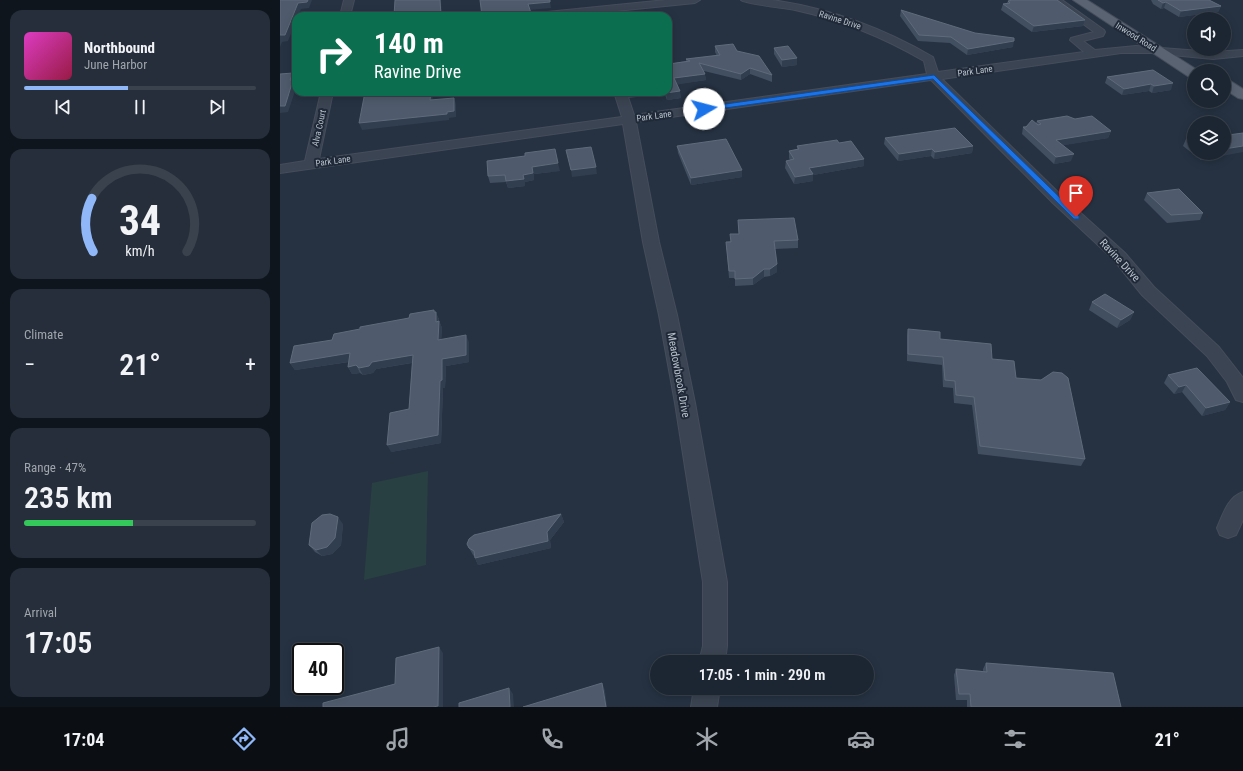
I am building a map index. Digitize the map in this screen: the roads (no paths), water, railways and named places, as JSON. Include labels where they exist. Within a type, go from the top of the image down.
[{"type":"main road","name":"Inwood Road","points":[[1078,0],[1187,70]]},
{"type":"main road","name":"Inwood Road","points":[[1091,0],[1194,64]]},
{"type":"main road","points":[[1231,87],[1243,95]]},
{"type":"main road","points":[[1231,96],[1243,104]]},
{"type":"street","points":[[346,12],[349,0]]},
{"type":"street","points":[[587,0],[591,12]]},
{"type":"street","points":[[599,12],[695,0]]},
{"type":"street","name":"Ravine Drive","points":[[746,0],[774,3],[820,13],[886,36],[954,74]]},
{"type":"street","points":[[1056,0],[1100,32],[1094,37],[1075,40],[1093,54]]},
{"type":"street","name":"Park Lane","points":[[280,169],[1132,49],[1155,49],[1215,55],[1243,53]]},
{"type":"street","name":"Ravine Drive","points":[[929,59],[934,77],[1076,217],[1119,256],[1133,271],[1147,291],[1195,332],[1224,362],[1237,380],[1243,395]]},
{"type":"street","name":"Alva Court","points":[[310,164],[326,96]]},
{"type":"street","name":"Meadowbrook Drive","points":[[621,96],[629,120],[651,242],[668,314],[685,403],[715,582],[715,646],[713,655]]},
{"type":"street","points":[[1228,528],[1239,505],[1243,501]]},
{"type":"street","points":[[704,707],[706,695]]}]
